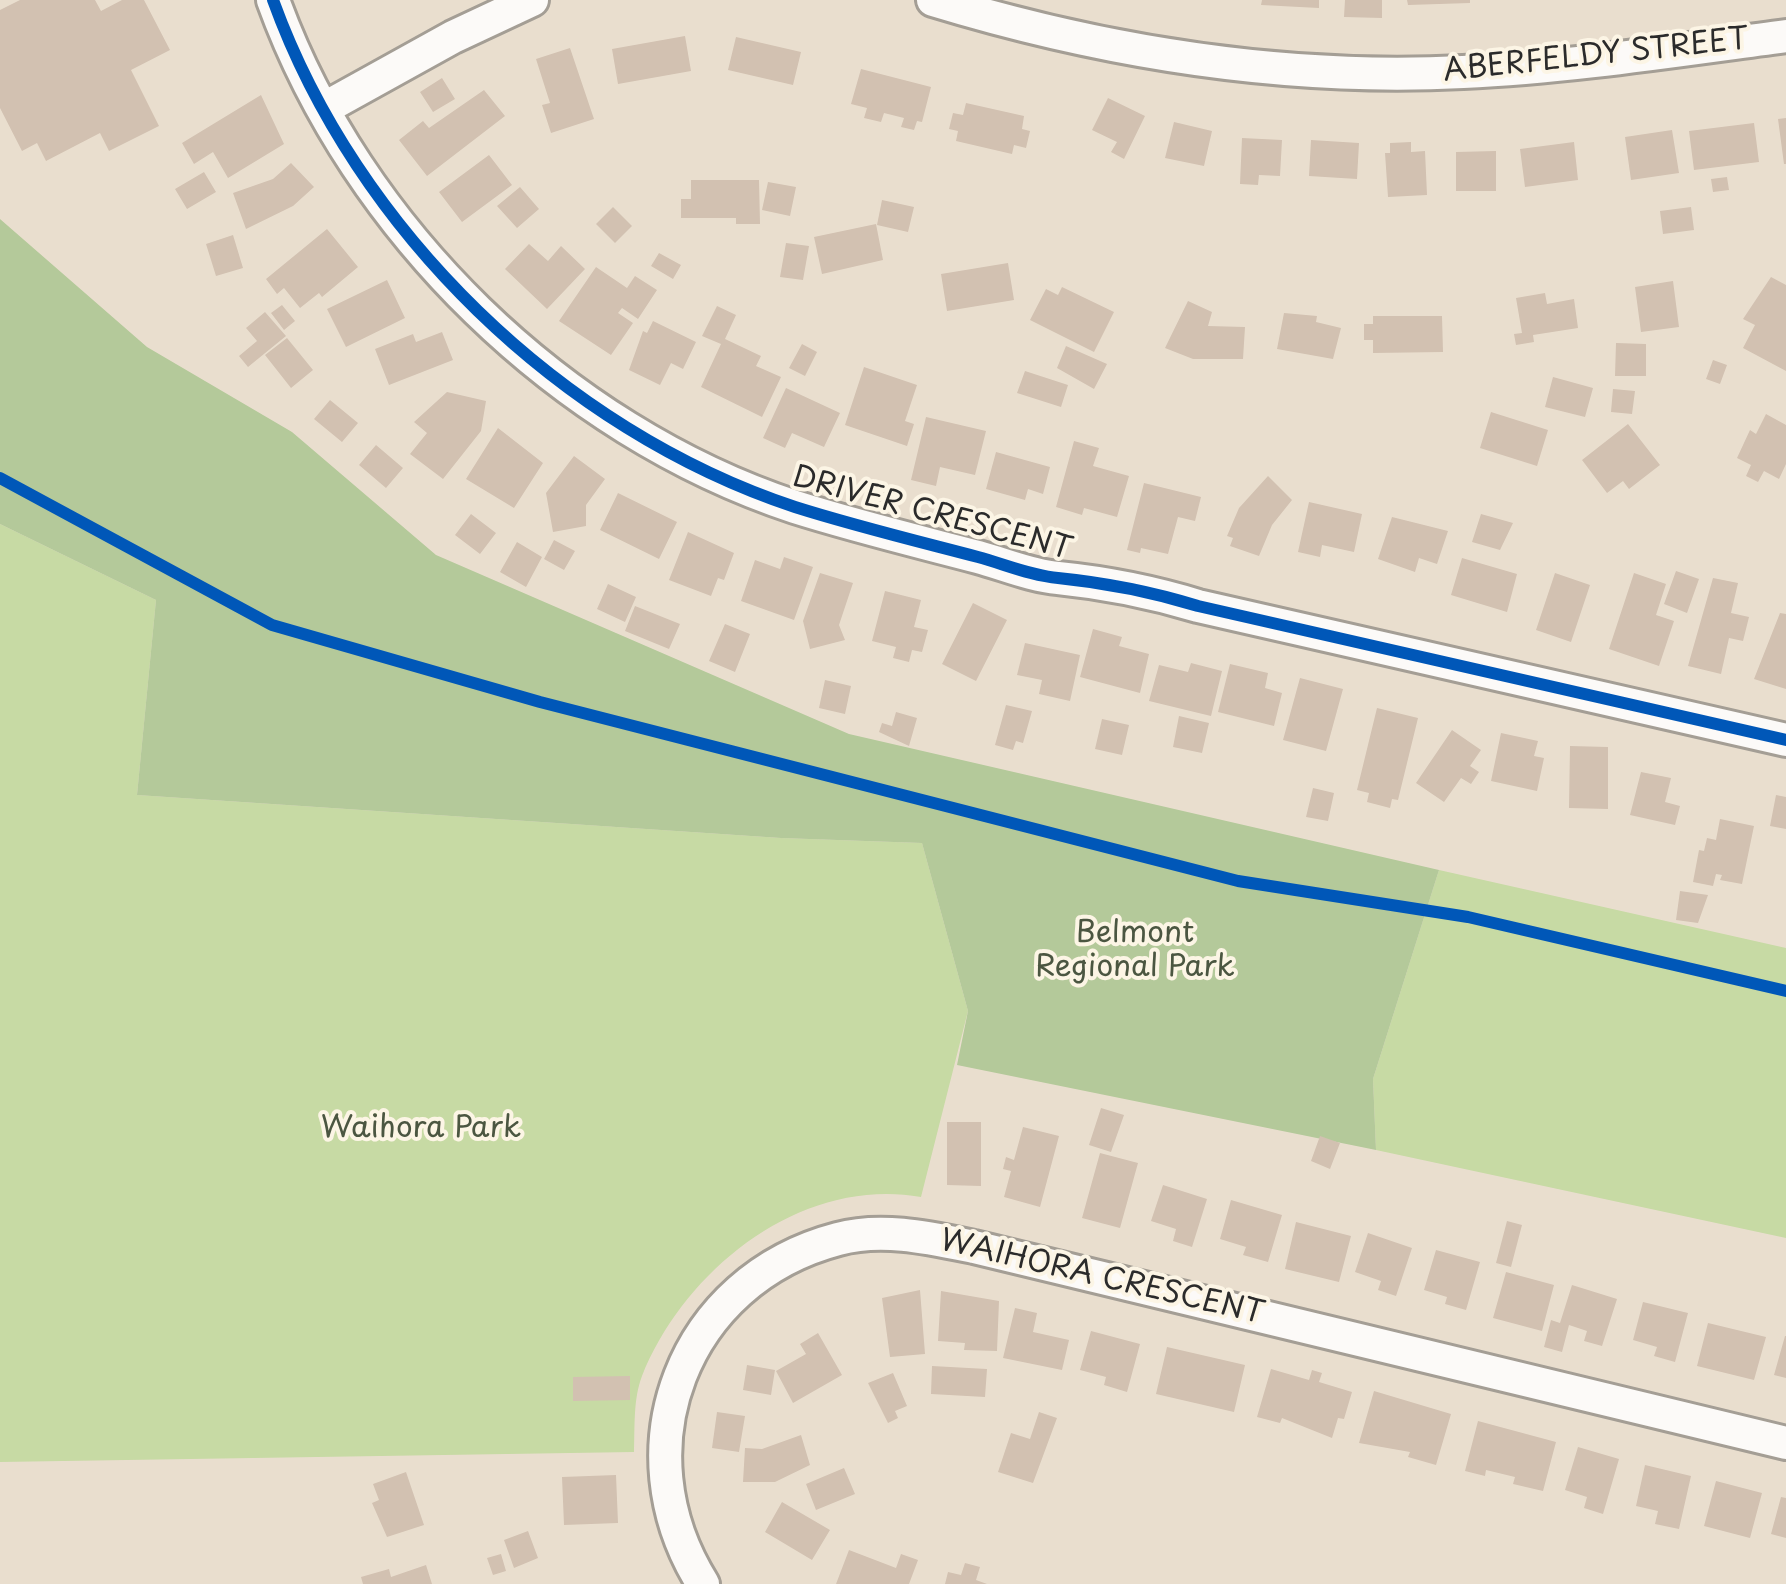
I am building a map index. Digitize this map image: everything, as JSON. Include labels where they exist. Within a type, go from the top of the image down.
[{"type":"street","name":"DRIVER CRESCENT","points":[[272,0],[323,110],[358,166],[430,260],[526,353],[649,440],[745,488],[833,519],[1061,579],[1127,584],[1198,606],[1786,740]]},
{"type":"street","points":[[323,110],[453,37],[532,0]]},
{"type":"street","name":"ABERFELDY STREET","points":[[933,0],[1095,42],[1285,69],[1464,72],[1786,36]]},
{"type":"street","name":"WAIHORA CRESCENT","points":[[703,1584],[672,1518],[666,1433],[677,1379],[697,1338],[737,1292],[786,1261],[840,1238],[905,1234],[974,1247],[1786,1444]]},
{"type":"green space","name":"Belmont Regional Park","points":[[0,219],[147,347],[292,432],[436,555],[849,734],[1439,870],[1373,1079],[1376,1150],[957,1065],[968,1011],[922,843],[781,838],[137,795],[156,600],[0,524]]},
{"type":"green space","name":"Waihora Park","points":[[0,524],[156,600],[137,795],[781,838],[922,843],[968,1011],[921,1197],[876,1194],[833,1201],[791,1216],[753,1238],[718,1267],[687,1300],[661,1337],[642,1376],[636,1404],[634,1452],[0,1462]]},
{"type":"green space","points":[[1439,870],[1786,948],[1786,1238],[1376,1150],[1373,1079]]},
{"type":"building","points":[[20,0],[95,0],[101,11],[122,0],[144,0],[170,50],[131,70],[159,126],[109,151],[100,133],[46,161],[37,143],[22,151],[0,108],[0,10]]},
{"type":"building","points":[[1262,0],[1319,0],[1319,8],[1261,5]]},
{"type":"building","points":[[1345,0],[1382,0],[1382,18],[1344,17]]},
{"type":"building","points":[[1407,0],[1470,0],[1470,3],[1408,5]]},
{"type":"building","points":[[685,36],[691,71],[618,84],[612,49]]},
{"type":"building","points":[[736,37],[801,52],[793,85],[728,70]]},
{"type":"building","points":[[570,48],[594,119],[551,133],[542,105],[550,103],[536,59]]},
{"type":"building","points":[[861,69],[931,87],[922,122],[917,121],[914,130],[901,127],[904,118],[884,113],[881,122],[864,118],[867,108],[851,104]]},
{"type":"building","points":[[442,78],[455,99],[433,112],[420,92]]},
{"type":"building","points":[[484,90],[505,116],[427,176],[399,140],[423,121],[429,128]]},
{"type":"building","points":[[261,95],[284,144],[228,178],[213,152],[194,164],[182,143]]},
{"type":"building","points":[[1108,98],[1145,116],[1124,159],[1111,152],[1117,142],[1092,130]]},
{"type":"building","points":[[966,103],[1024,116],[1022,129],[1030,131],[1026,148],[1014,145],[1012,154],[956,141],[958,131],[949,129],[953,113],[963,115]]},
{"type":"building","points":[[1786,118],[1786,164],[1784,164],[1778,119]]},
{"type":"building","points":[[1174,122],[1212,131],[1204,166],[1165,158]]},
{"type":"building","points":[[1754,123],[1759,162],[1694,170],[1689,131]]},
{"type":"building","points":[[1672,130],[1679,173],[1631,180],[1625,137]]},
{"type":"building","points":[[1242,138],[1282,140],[1280,176],[1259,175],[1258,185],[1240,184]]},
{"type":"building","points":[[1311,140],[1359,143],[1357,179],[1309,176]]},
{"type":"building","points":[[1411,142],[1411,152],[1425,151],[1427,195],[1388,197],[1385,153],[1390,153],[1390,143]]},
{"type":"building","points":[[1574,142],[1578,180],[1525,187],[1520,149]]},
{"type":"building","points":[[1496,151],[1496,191],[1456,191],[1456,152]]},
{"type":"building","points":[[489,155],[512,185],[462,222],[439,192]]},
{"type":"building","points":[[291,163],[314,187],[293,206],[246,229],[233,193],[273,179]]},
{"type":"building","points":[[204,172],[216,192],[187,209],[175,189]]},
{"type":"building","points":[[1727,177],[1729,190],[1713,192],[1711,179]]},
{"type":"building","points":[[691,180],[759,180],[760,224],[736,224],[736,218],[681,218],[681,199],[691,199]]},
{"type":"building","points":[[768,182],[796,187],[790,216],[762,210]]},
{"type":"building","points":[[520,187],[539,209],[517,228],[497,206]]},
{"type":"building","points":[[882,200],[914,207],[908,232],[877,225]]},
{"type":"building","points":[[613,207],[632,226],[615,243],[596,224]]},
{"type":"building","points":[[1691,207],[1694,230],[1663,234],[1660,211]]},
{"type":"building","points":[[876,224],[883,260],[822,274],[814,237]]},
{"type":"building","points":[[327,229],[358,267],[322,297],[319,293],[300,308],[284,288],[277,294],[266,279]]},
{"type":"building","points":[[233,235],[243,268],[216,276],[206,244]]},
{"type":"building","points":[[786,243],[809,246],[803,280],[780,277]]},
{"type":"building","points":[[529,244],[548,261],[561,246],[585,269],[547,309],[505,269]]},
{"type":"building","points":[[659,253],[681,265],[673,279],[651,266]]},
{"type":"building","points":[[1008,263],[1014,300],[947,311],[941,274]]},
{"type":"building","points":[[596,267],[627,288],[635,276],[657,290],[638,319],[622,308],[618,313],[633,323],[611,355],[559,321]]},
{"type":"building","points":[[1771,277],[1786,285],[1786,371],[1743,348],[1755,325],[1743,319]]},
{"type":"building","points":[[387,280],[405,318],[346,347],[327,309]]},
{"type":"building","points":[[1673,281],[1679,327],[1641,332],[1635,287]]},
{"type":"building","points":[[1062,287],[1114,312],[1094,352],[1030,320],[1046,289],[1058,295]]},
{"type":"building","points":[[1545,293],[1547,304],[1574,299],[1578,328],[1533,335],[1534,342],[1516,345],[1514,334],[1522,333],[1516,298]]},
{"type":"building","points":[[1188,301],[1212,312],[1208,326],[1245,327],[1243,359],[1193,359],[1165,348]]},
{"type":"building","points":[[282,305],[295,321],[284,330],[271,313]]},
{"type":"building","points":[[717,306],[736,315],[725,339],[761,356],[756,366],[781,377],[762,417],[701,387],[721,344],[702,336]]},
{"type":"building","points":[[265,312],[286,336],[248,367],[239,356],[257,341],[246,328]]},
{"type":"building","points":[[1284,313],[1317,316],[1316,322],[1341,328],[1333,359],[1277,349]]},
{"type":"building","points":[[1373,316],[1442,316],[1443,352],[1373,353],[1373,340],[1364,340],[1364,324],[1373,324]]},
{"type":"building","points":[[653,321],[696,342],[683,369],[671,363],[660,385],[629,370],[643,331],[647,333]]},
{"type":"building","points":[[442,332],[453,360],[389,385],[375,349],[413,334],[416,342]]},
{"type":"building","points":[[287,338],[313,370],[291,388],[265,355]]},
{"type":"building","points":[[1616,343],[1646,344],[1646,376],[1615,376]]},
{"type":"building","points":[[802,344],[817,352],[805,376],[789,368]]},
{"type":"building","points":[[1066,346],[1107,364],[1094,389],[1057,368]]},
{"type":"building","points":[[1713,360],[1727,365],[1720,384],[1706,379]]},
{"type":"building","points":[[864,367],[917,385],[905,421],[914,424],[907,446],[845,425]]},
{"type":"building","points":[[1025,371],[1068,385],[1061,407],[1017,393]]},
{"type":"building","points":[[1553,377],[1593,388],[1585,417],[1545,407]]},
{"type":"building","points":[[786,388],[840,413],[824,447],[792,433],[785,448],[763,438]]},
{"type":"building","points":[[1613,389],[1635,391],[1632,414],[1611,412]]},
{"type":"building","points":[[447,392],[486,401],[481,431],[443,479],[410,454],[427,433],[414,422]]},
{"type":"building","points":[[330,400],[358,423],[342,442],[314,419]]},
{"type":"building","points":[[1491,412],[1548,430],[1537,466],[1480,448]]},
{"type":"building","points":[[1766,414],[1786,425],[1786,464],[1779,479],[1764,471],[1758,482],[1746,476],[1751,465],[1737,458],[1750,430],[1756,434]]},
{"type":"building","points":[[926,417],[986,431],[975,475],[940,467],[936,486],[911,480]]},
{"type":"building","points":[[1628,424],[1660,465],[1629,489],[1623,481],[1607,493],[1582,460]]},
{"type":"building","points":[[498,428],[543,463],[514,508],[466,479]]},
{"type":"building","points":[[1074,441],[1099,448],[1093,466],[1129,476],[1117,517],[1084,508],[1082,515],[1056,507]]},
{"type":"building","points":[[376,445],[403,468],[386,488],[359,465]]},
{"type":"building","points":[[996,452],[1050,467],[1043,494],[1028,489],[1025,500],[986,489]]},
{"type":"building","points":[[574,456],[605,479],[586,505],[586,526],[553,532],[546,493]]},
{"type":"building","points":[[1268,476],[1292,500],[1272,525],[1259,556],[1230,546],[1233,538],[1227,536],[1239,508]]},
{"type":"building","points":[[1144,483],[1201,497],[1195,521],[1178,517],[1168,554],[1141,548],[1140,553],[1127,550]]},
{"type":"building","points":[[618,493],[677,522],[659,559],[600,530]]},
{"type":"building","points":[[1309,502],[1362,514],[1354,552],[1322,545],[1320,557],[1298,552]]},
{"type":"building","points":[[471,514],[496,533],[480,554],[455,535]]},
{"type":"building","points":[[1481,514],[1513,523],[1500,550],[1472,542]]},
{"type":"building","points":[[1392,517],[1448,531],[1437,564],[1419,558],[1415,572],[1378,559]]},
{"type":"building","points":[[688,532],[734,553],[724,580],[718,578],[711,596],[669,580]]},
{"type":"building","points":[[554,540],[575,551],[564,570],[544,559]]},
{"type":"building","points":[[517,542],[542,557],[526,587],[500,572]]},
{"type":"building","points":[[784,557],[813,567],[794,620],[741,601],[755,560],[780,569]]},
{"type":"building","points":[[1462,558],[1517,574],[1507,612],[1451,595]]},
{"type":"building","points":[[1676,571],[1699,579],[1687,613],[1664,604]]},
{"type":"building","points":[[820,573],[853,583],[839,625],[845,640],[810,649],[803,621]]},
{"type":"building","points":[[1555,573],[1590,585],[1571,642],[1536,630]]},
{"type":"building","points":[[1634,573],[1666,584],[1656,615],[1674,621],[1659,666],[1609,649]]},
{"type":"building","points":[[1713,578],[1738,583],[1731,613],[1749,617],[1743,641],[1729,638],[1721,674],[1688,666]]},
{"type":"building","points":[[608,584],[636,597],[625,622],[597,609]]},
{"type":"building","points":[[885,591],[921,600],[914,627],[928,630],[922,652],[912,650],[909,662],[893,658],[896,647],[872,641]]},
{"type":"building","points":[[973,603],[1007,620],[976,681],[942,664]]},
{"type":"building","points":[[635,606],[680,624],[669,649],[625,631]]},
{"type":"building","points":[[1780,613],[1786,614],[1786,689],[1754,679]]},
{"type":"building","points":[[725,624],[750,634],[735,672],[709,661]]},
{"type":"building","points":[[1093,629],[1122,637],[1119,646],[1149,654],[1140,693],[1080,677]]},
{"type":"building","points":[[1025,643],[1080,655],[1070,701],[1039,694],[1042,680],[1017,675]]},
{"type":"building","points":[[1191,663],[1222,671],[1211,716],[1149,701],[1159,665],[1188,672]]},
{"type":"building","points":[[1230,664],[1268,673],[1265,688],[1282,693],[1274,726],[1218,712]]},
{"type":"building","points":[[1300,678],[1343,689],[1326,751],[1283,740]]},
{"type":"building","points":[[825,680],[851,686],[845,714],[819,708]]},
{"type":"building","points":[[1006,705],[1032,711],[1023,743],[1016,741],[1013,750],[995,745]]},
{"type":"building","points":[[1377,708],[1418,718],[1398,800],[1392,799],[1390,808],[1367,802],[1369,793],[1357,790]]},
{"type":"building","points":[[896,712],[917,718],[909,746],[879,732],[882,723],[892,726]]},
{"type":"building","points":[[1179,716],[1209,723],[1202,753],[1173,747]]},
{"type":"building","points":[[1102,719],[1129,725],[1122,755],[1095,749]]},
{"type":"building","points":[[1452,730],[1481,750],[1470,766],[1479,772],[1471,784],[1461,778],[1444,802],[1416,783]]},
{"type":"building","points":[[1501,733],[1538,741],[1534,756],[1544,758],[1537,791],[1491,781]]},
{"type":"building","points":[[1570,746],[1608,747],[1608,809],[1569,808]]},
{"type":"building","points":[[1641,772],[1671,778],[1665,802],[1680,806],[1675,825],[1630,815]]},
{"type":"building","points":[[1313,788],[1334,793],[1328,821],[1306,817]]},
{"type":"building","points":[[1776,795],[1786,797],[1786,829],[1770,826]]},
{"type":"building","points":[[1720,819],[1754,826],[1742,884],[1720,880],[1722,875],[1716,874],[1713,886],[1693,882],[1699,850],[1704,851],[1707,838],[1716,840]]},
{"type":"building","points":[[1680,891],[1708,895],[1698,923],[1676,920]]},
{"type":"building","points":[[1101,1108],[1124,1115],[1111,1152],[1089,1145]]},
{"type":"building","points":[[947,1122],[981,1122],[981,1186],[947,1185]]},
{"type":"building","points":[[1023,1127],[1059,1136],[1040,1207],[1004,1197],[1011,1171],[1003,1169],[1006,1157],[1014,1160]]},
{"type":"building","points":[[1320,1136],[1340,1143],[1330,1169],[1311,1161]]},
{"type":"building","points":[[1100,1153],[1138,1163],[1120,1228],[1082,1218]]},
{"type":"building","points":[[1163,1185],[1207,1199],[1192,1247],[1173,1241],[1176,1229],[1151,1221]]},
{"type":"building","points":[[1231,1200],[1282,1215],[1268,1262],[1243,1255],[1246,1247],[1220,1239]]},
{"type":"building","points":[[1507,1221],[1522,1225],[1511,1267],[1496,1263]]},
{"type":"building","points":[[1296,1222],[1351,1236],[1339,1282],[1285,1269]]},
{"type":"building","points":[[1368,1233],[1412,1248],[1396,1296],[1378,1290],[1381,1281],[1355,1272]]},
{"type":"building","points":[[1436,1250],[1480,1262],[1466,1310],[1445,1304],[1447,1297],[1424,1290]]},
{"type":"building","points":[[1506,1272],[1554,1285],[1542,1331],[1493,1318]]},
{"type":"building","points":[[1572,1285],[1617,1299],[1602,1346],[1584,1341],[1587,1331],[1569,1325],[1562,1352],[1544,1347],[1551,1320],[1560,1323]]},
{"type":"building","points":[[920,1290],[925,1354],[890,1357],[882,1298]]},
{"type":"building","points":[[941,1291],[999,1301],[997,1351],[964,1350],[965,1343],[938,1341]]},
{"type":"building","points":[[1643,1302],[1688,1313],[1675,1362],[1654,1356],[1657,1347],[1633,1340]]},
{"type":"building","points":[[1015,1308],[1037,1313],[1033,1332],[1069,1340],[1062,1370],[1003,1358]]},
{"type":"building","points":[[1708,1323],[1766,1337],[1754,1380],[1697,1366]]},
{"type":"building","points":[[1091,1331],[1140,1344],[1127,1392],[1104,1385],[1106,1377],[1080,1370]]},
{"type":"building","points":[[818,1333],[842,1375],[793,1403],[776,1371],[806,1354],[800,1344]]},
{"type":"building","points":[[1786,1336],[1786,1378],[1774,1375]]},
{"type":"building","points":[[1167,1347],[1245,1365],[1234,1412],[1156,1394]]},
{"type":"building","points":[[747,1365],[775,1370],[771,1395],[743,1390]]},
{"type":"building","points":[[932,1366],[987,1369],[985,1397],[931,1394]]},
{"type":"building","points":[[1271,1369],[1309,1380],[1312,1370],[1322,1373],[1319,1382],[1352,1392],[1344,1419],[1338,1418],[1332,1438],[1282,1418],[1280,1423],[1257,1417]]},
{"type":"building","points":[[893,1373],[907,1406],[895,1411],[898,1418],[888,1423],[868,1383]]},
{"type":"building","points":[[630,1376],[630,1400],[573,1401],[573,1377]]},
{"type":"building","points":[[1374,1391],[1451,1414],[1436,1465],[1408,1457],[1410,1452],[1359,1443]]},
{"type":"building","points":[[717,1412],[745,1416],[739,1452],[712,1448]]},
{"type":"building","points":[[1039,1412],[1057,1418],[1033,1483],[998,1472],[1011,1433],[1030,1439]]},
{"type":"building","points":[[1478,1421],[1556,1442],[1543,1491],[1513,1484],[1515,1477],[1486,1470],[1485,1476],[1465,1471]]},
{"type":"building","points":[[801,1435],[810,1465],[775,1482],[743,1482],[745,1448],[762,1449]]},
{"type":"building","points":[[1578,1447],[1619,1459],[1603,1514],[1584,1508],[1587,1497],[1565,1490]]},
{"type":"building","points":[[1645,1465],[1691,1476],[1679,1529],[1655,1524],[1658,1511],[1636,1506]]},
{"type":"building","points":[[844,1468],[855,1494],[816,1510],[806,1484]]},
{"type":"building","points":[[406,1472],[424,1525],[387,1537],[372,1503],[379,1500],[373,1484]]},
{"type":"building","points":[[616,1475],[618,1523],[564,1525],[562,1477]]},
{"type":"building","points":[[1716,1481],[1762,1493],[1750,1538],[1704,1526]]},
{"type":"building","points":[[1781,1497],[1786,1498],[1786,1538],[1771,1534]]},
{"type":"building","points":[[782,1502],[830,1530],[812,1560],[765,1532]]},
{"type":"building","points":[[528,1531],[538,1558],[514,1568],[504,1540]]},
{"type":"building","points":[[849,1550],[896,1568],[901,1554],[918,1560],[909,1584],[836,1584]]},
{"type":"building","points":[[501,1554],[506,1571],[493,1575],[487,1558]]},
{"type":"building","points":[[965,1563],[980,1567],[976,1580],[987,1584],[945,1584],[948,1572],[961,1575]]},
{"type":"building","points":[[426,1565],[432,1584],[363,1584],[361,1577],[389,1569],[391,1577]]},
{"type":"cycle path","points":[[273,0],[310,85],[357,165],[413,241],[478,311],[549,373],[627,428],[709,473],[795,507],[1038,575],[1145,592],[1786,740]]},
{"type":"cycle path","points":[[0,478],[272,625],[540,702],[1238,881],[1468,917],[1786,991]]}]
